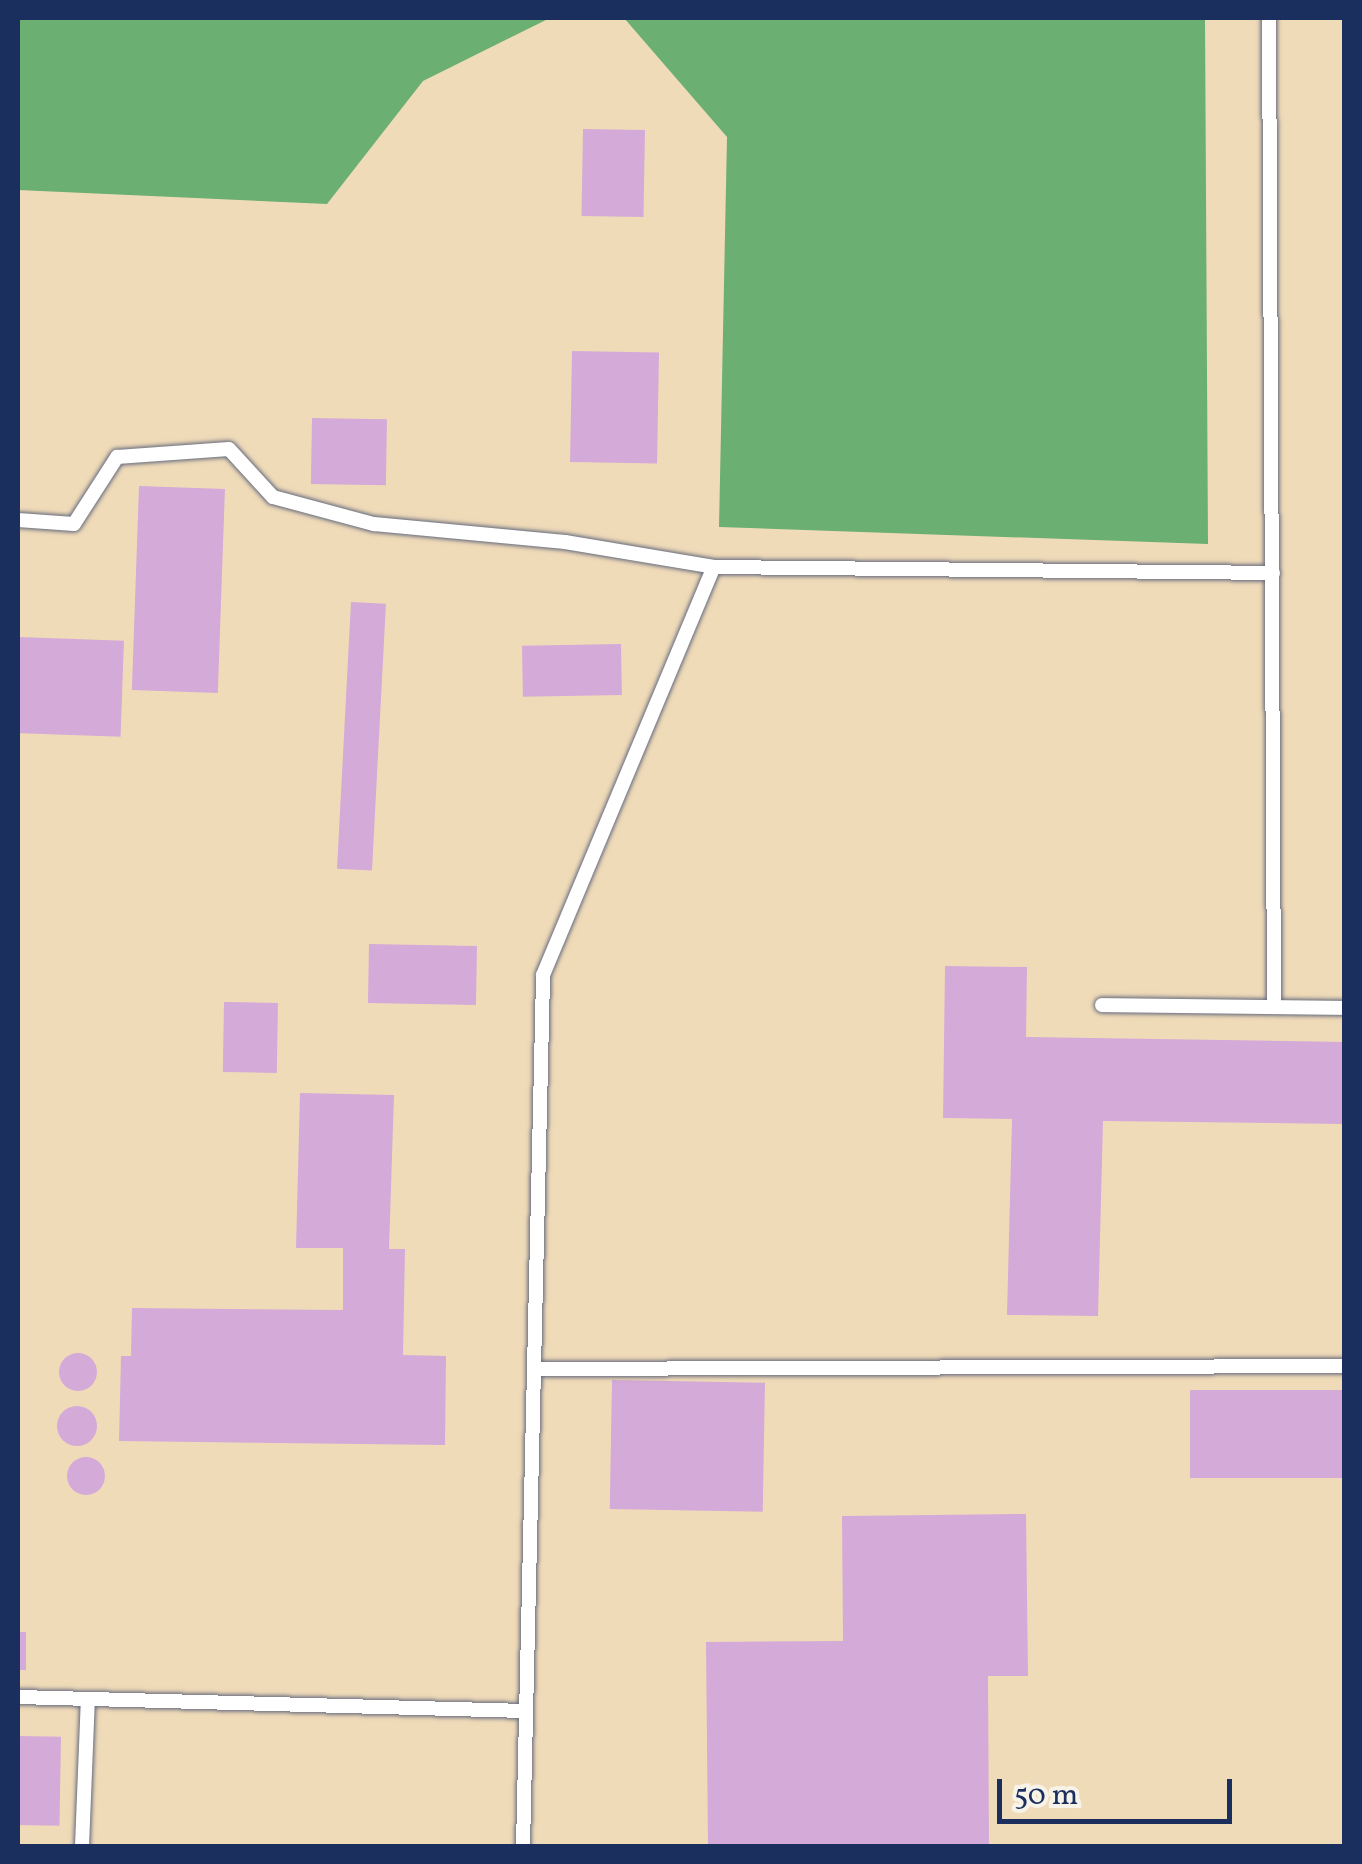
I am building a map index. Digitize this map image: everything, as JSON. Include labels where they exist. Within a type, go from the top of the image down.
[{"type":"lane","points":[[1269,18],[1274,1006]]},
{"type":"lane","points":[[18,520],[74,524],[118,457],[228,448],[273,497],[374,524],[565,542],[714,568],[1272,573]]},
{"type":"lane","points":[[523,1846],[543,975],[714,568]]},
{"type":"lane","points":[[1102,1005],[1344,1008]]},
{"type":"lane","points":[[534,1369],[1344,1366]]},
{"type":"lane","points":[[18,1697],[526,1711]]},
{"type":"lane","points":[[82,1846],[88,1699]]},
{"type":"green space","points":[[18,18],[550,18],[423,81],[327,204],[18,190]]},
{"type":"green space","points":[[624,18],[1205,18],[1208,544],[719,527],[727,137]]},
{"type":"building","points":[[583,129],[645,130],[643,217],[581,216]]},
{"type":"building","points":[[572,351],[659,353],[657,464],[570,462]]},
{"type":"building","points":[[312,418],[387,419],[386,485],[311,484]]},
{"type":"building","points":[[139,486],[225,489],[218,693],[132,690]]},
{"type":"building","points":[[351,602],[386,604],[372,870],[337,869]]},
{"type":"building","points":[[18,637],[124,641],[121,737],[18,733]]},
{"type":"building","points":[[621,644],[622,695],[523,697],[522,646]]},
{"type":"building","points":[[369,944],[477,946],[476,1005],[368,1003]]},
{"type":"building","points":[[945,966],[1027,967],[1026,1037],[1344,1042],[1344,1124],[1103,1121],[1098,1316],[1007,1315],[1012,1119],[943,1118]]},
{"type":"building","points":[[224,1002],[278,1003],[277,1073],[223,1072]]},
{"type":"building","points":[[300,1093],[394,1095],[389,1249],[405,1249],[403,1355],[446,1356],[445,1445],[119,1441],[121,1356],[131,1356],[132,1308],[343,1310],[343,1248],[296,1248]]},
{"type":"building","points":[[78,1353],[92,1358],[97,1372],[92,1386],[78,1391],[64,1386],[59,1372],[64,1358]]},
{"type":"building","points":[[612,1380],[765,1383],[763,1512],[610,1509]]},
{"type":"building","points":[[1190,1390],[1344,1390],[1344,1478],[1190,1478]]},
{"type":"building","points":[[77,1406],[91,1412],[97,1426],[91,1440],[77,1446],[63,1440],[57,1426],[63,1412]]},
{"type":"building","points":[[86,1457],[99,1463],[105,1476],[99,1489],[86,1495],[73,1489],[67,1476],[73,1463]]},
{"type":"building","points":[[1026,1514],[1028,1676],[988,1676],[989,1846],[708,1846],[706,1642],[843,1641],[842,1516]]},
{"type":"building","points":[[18,1632],[26,1632],[26,1670],[18,1670]]},
{"type":"building","points":[[18,1736],[61,1737],[59,1826],[18,1825]]}]
